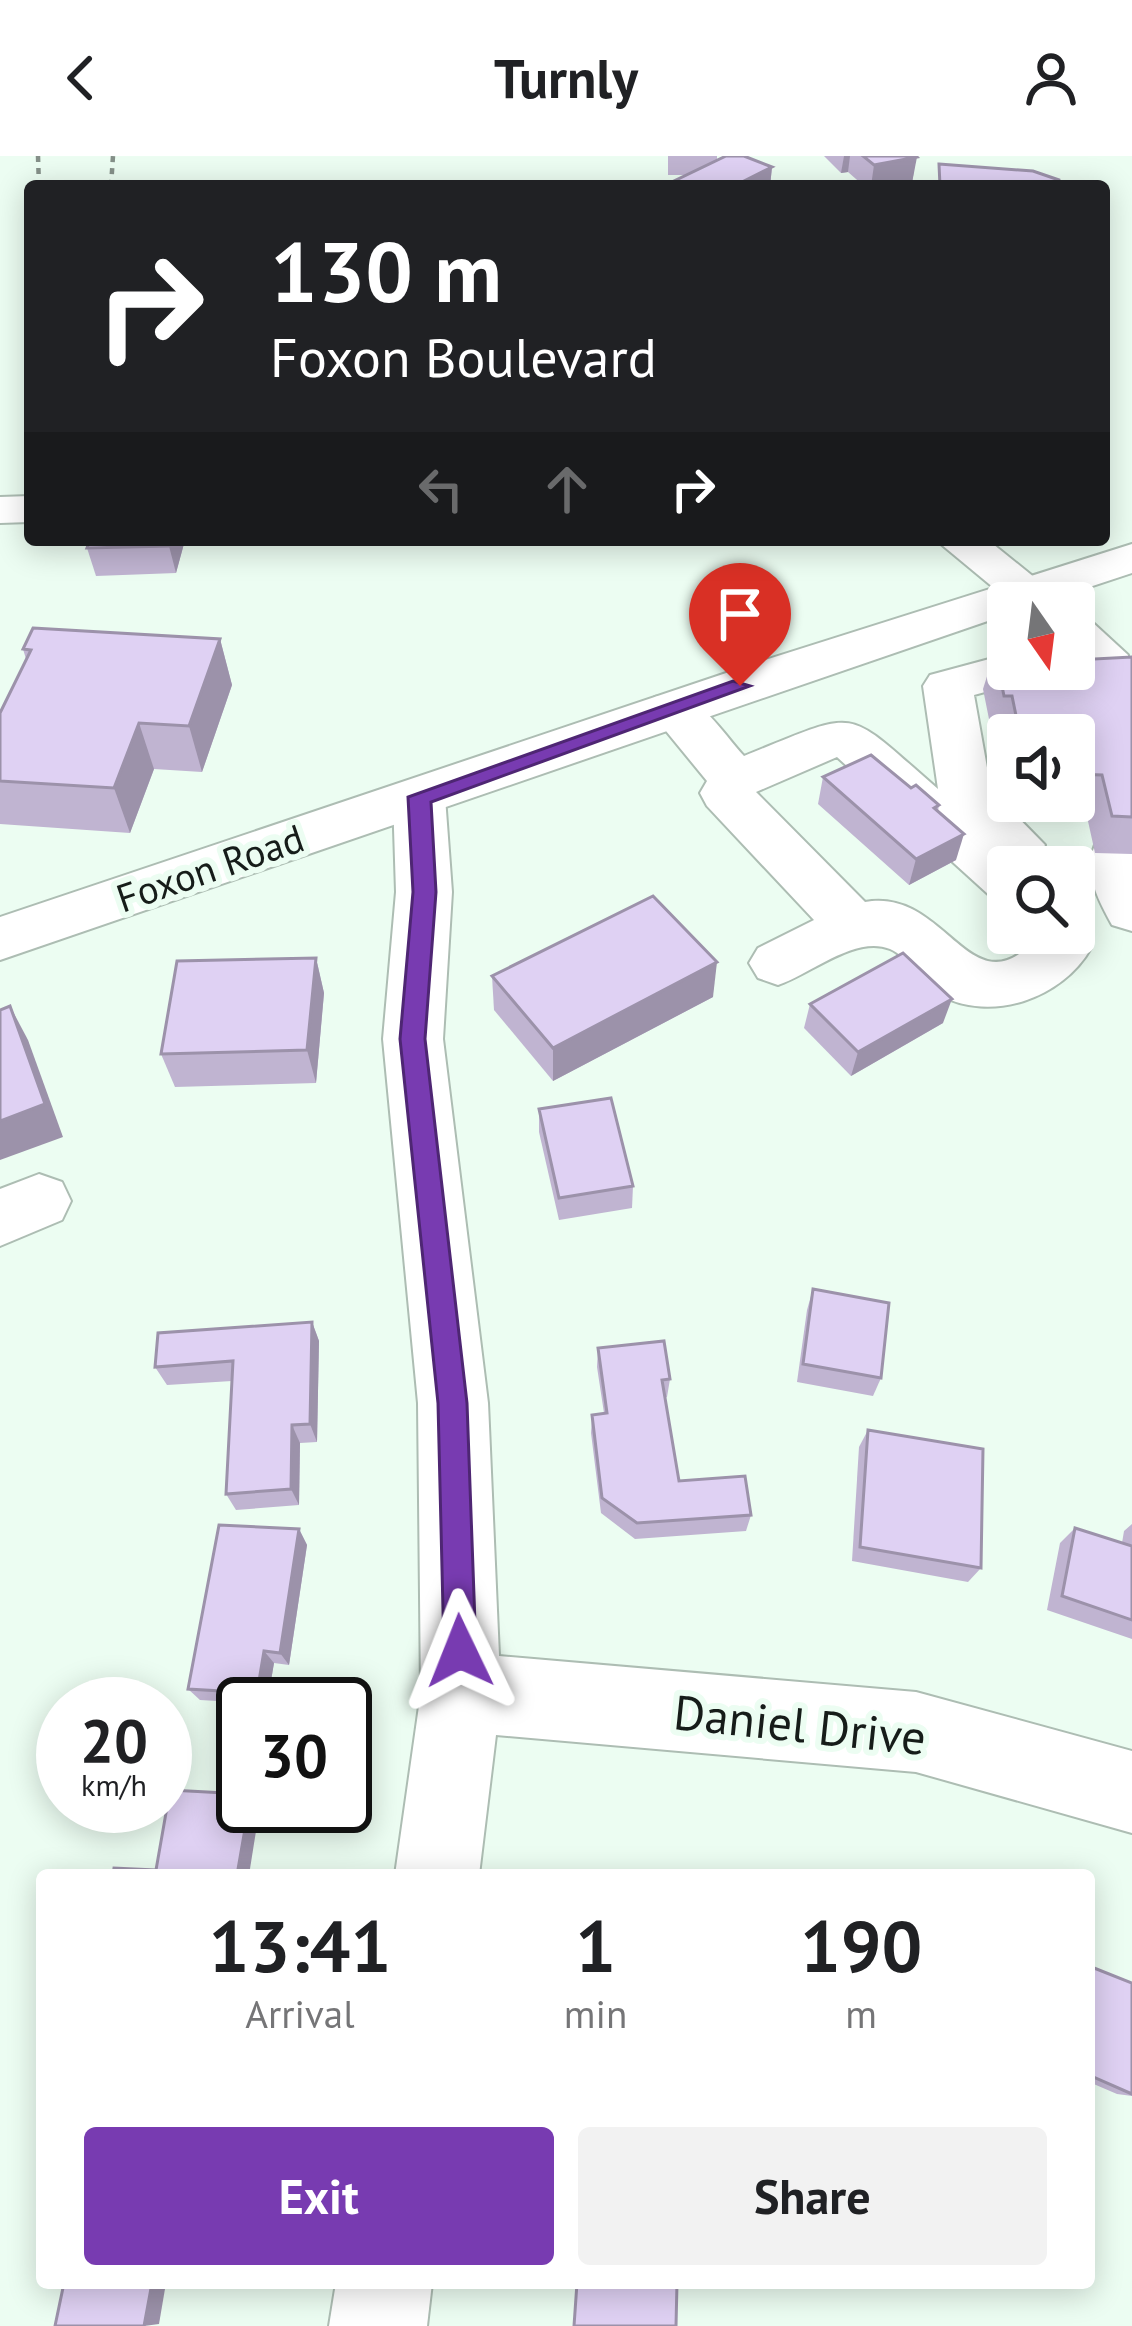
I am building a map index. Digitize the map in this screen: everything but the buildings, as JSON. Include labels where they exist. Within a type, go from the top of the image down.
[{"type":"street","points":[[967,546],[1016,582]]},
{"type":"street","name":"Foxon Road","points":[[1071,582],[1132,558]]},
{"type":"street","name":"Foxon Road","points":[[0,939],[919,626],[987,608]]},
{"type":"street","points":[[919,626],[987,669]]},
{"type":"street","points":[[987,675],[948,686],[966,796],[1020,846]]},
{"type":"street","points":[[673,709],[735,780]]},
{"type":"street","points":[[987,862],[842,735],[735,780],[726,793],[853,925],[907,931],[958,978],[1000,985],[1038,973],[1056,954]]},
{"type":"street","points":[[419,797],[424,892],[413,1039],[453,1403],[461,1692],[438,1869]]},
{"type":"street","points":[[1095,912],[1123,893],[1117,854]]},
{"type":"street","points":[[778,963],[853,925],[939,910],[983,946]]},
{"type":"street","name":"Daniel Drive","points":[[461,1692],[916,1732],[1132,1792]]},
{"type":"street","points":[[378,2326],[382,2289]]},
{"type":"route","points":[[460,1651],[453,1403],[413,1039],[424,892],[419,797],[740,686]]}]
